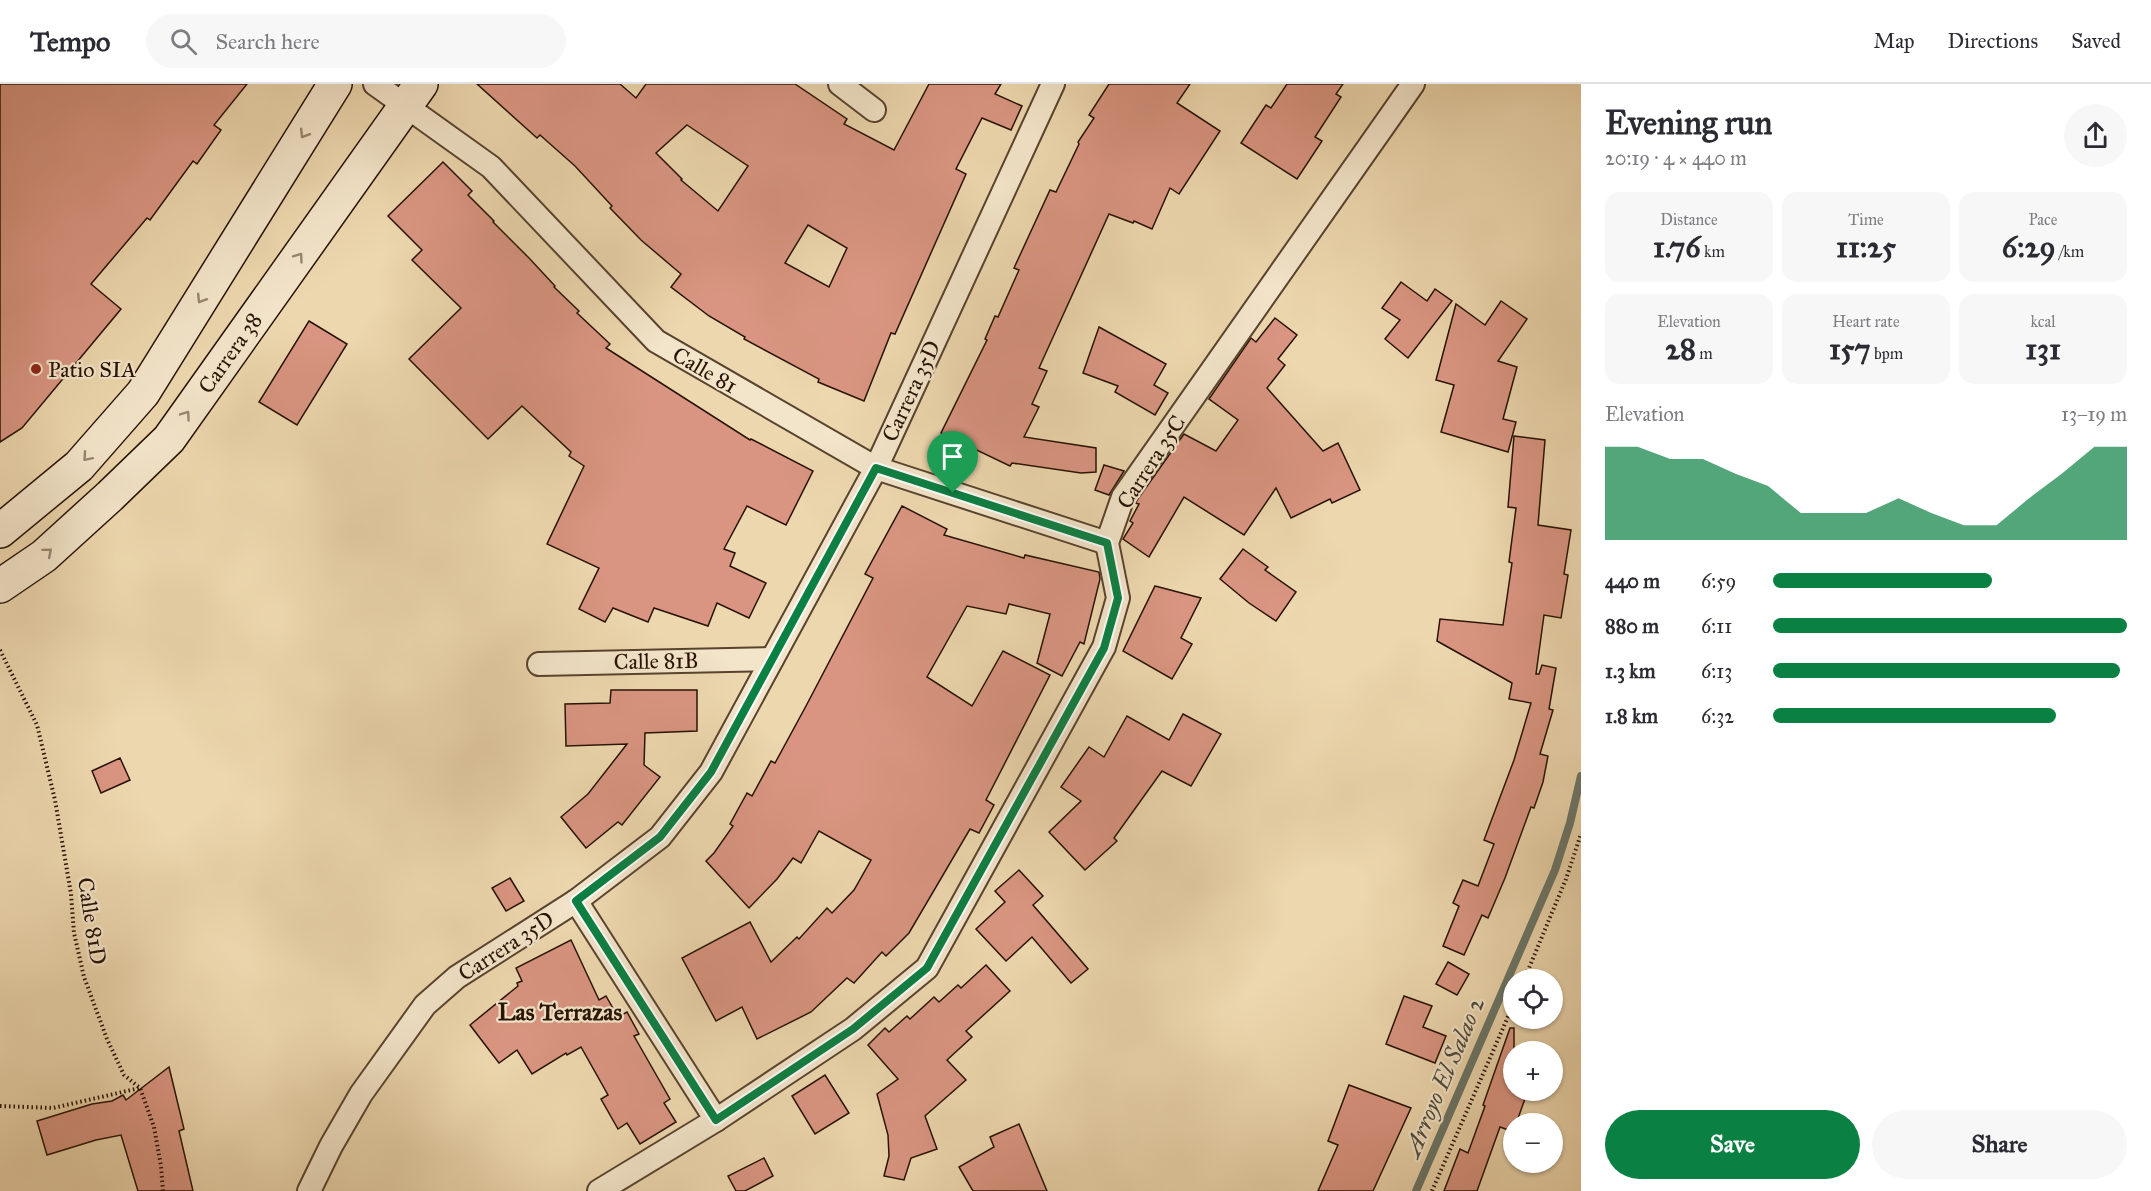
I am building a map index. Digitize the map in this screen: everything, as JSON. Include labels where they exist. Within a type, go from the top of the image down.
[{"type":"main road","points":[[0,531],[79,466],[143,393],[335,84]]},
{"type":"main road","name":"Carrera 38","points":[[0,586],[44,556],[169,438],[414,95]]},
{"type":"street","name":"Calle 81","points":[[375,84],[414,95],[491,167],[656,341],[876,468],[1107,543]]},
{"type":"street","points":[[840,84],[874,110]]},
{"type":"street","name":"Carrera 35D","points":[[309,1191],[360,1094],[425,1005],[457,977],[576,901],[660,837],[711,772],[876,468],[1053,84]]},
{"type":"street","name":"Carrera 35C","points":[[1107,543],[1123,498],[1413,84]]},
{"type":"street","points":[[599,1191],[716,1120],[853,1029],[927,968],[1104,648],[1118,598],[1107,543]]},
{"type":"street","name":"Calle 81B","points":[[539,664],[772,659]]},
{"type":"street","points":[[576,901],[716,1120]]},
{"type":"path","name":"Calle 81D","points":[[0,650],[37,725],[55,800],[71,894],[74,933],[84,977],[107,1039],[124,1075],[140,1088],[154,1126],[163,1191]]},
{"type":"path","points":[[1529,969],[1566,879],[1581,834]]},
{"type":"path","points":[[1432,1191],[1503,1028]]},
{"type":"path","points":[[0,1106],[53,1108],[140,1088]]},
{"type":"building","points":[[0,84],[247,84],[214,125],[221,130],[197,164],[193,161],[150,220],[147,218],[91,284],[121,309],[22,428],[0,442]]},
{"type":"building","points":[[477,84],[620,84],[636,98],[646,84],[795,84],[847,119],[844,124],[894,150],[929,84],[1001,84],[995,94],[1022,106],[1011,130],[982,118],[956,169],[966,174],[895,334],[891,333],[864,401],[818,382],[819,379],[744,339],[745,337],[709,316],[671,287],[681,274],[641,240],[610,208],[612,206],[575,166],[540,135],[537,138]],"holes":[[[687,125],[748,166],[718,211],[681,180],[656,153]],[[808,225],[847,248],[829,287],[785,263]]]},
{"type":"building","points":[[1109,84],[1190,84],[1177,103],[1220,131],[1179,194],[1170,188],[1152,229],[1109,214],[1039,368],[1047,371],[1032,404],[1039,407],[1024,437],[1096,448],[1096,472],[1081,473],[1012,463],[1010,466],[941,433],[987,340],[985,339],[995,316],[998,317],[1019,270],[1014,268],[1050,190],[1056,192],[1078,142],[1094,118],[1089,115]]},
{"type":"building","points":[[1287,84],[1343,84],[1336,94],[1341,97],[1315,137],[1322,141],[1297,179],[1241,143],[1266,105],[1271,108]]},
{"type":"building","points":[[443,162],[472,191],[468,195],[579,311],[577,313],[610,344],[606,348],[750,440],[813,471],[786,525],[747,506],[724,549],[735,553],[730,566],[766,583],[749,618],[717,603],[708,626],[654,608],[648,622],[613,608],[605,622],[579,609],[599,568],[547,544],[584,466],[569,456],[571,452],[522,406],[488,439],[409,359],[461,308],[412,260],[422,250],[388,216]]},
{"type":"building","points":[[1401,282],[1427,301],[1435,289],[1452,301],[1408,358],[1385,339],[1400,320],[1382,308]]},
{"type":"building","points":[[1501,301],[1527,319],[1498,361],[1517,367],[1503,419],[1516,422],[1508,452],[1441,432],[1454,385],[1436,380],[1456,304],[1485,325]]},
{"type":"building","points":[[1275,318],[1297,335],[1278,359],[1285,365],[1267,388],[1323,451],[1338,443],[1360,490],[1332,503],[1330,499],[1291,518],[1276,488],[1244,535],[1184,497],[1149,557],[1123,539],[1133,523],[1130,521],[1139,504],[1135,503],[1184,434],[1216,451],[1238,420],[1209,399],[1251,338],[1256,342]]},
{"type":"building","points":[[309,321],[347,344],[297,425],[259,402]]},
{"type":"building","points":[[1099,327],[1166,364],[1154,385],[1168,393],[1155,415],[1115,392],[1118,386],[1083,373]]},
{"type":"building","points":[[1514,436],[1545,440],[1538,525],[1571,530],[1564,574],[1568,575],[1561,618],[1544,615],[1536,674],[1539,674],[1542,665],[1556,668],[1549,709],[1553,710],[1540,754],[1548,756],[1543,782],[1488,918],[1482,915],[1464,955],[1443,946],[1459,906],[1453,903],[1463,880],[1478,886],[1494,844],[1484,840],[1514,760],[1531,703],[1509,699],[1512,683],[1437,641],[1440,619],[1503,625],[1512,563],[1509,562],[1516,508],[1508,507]]},
{"type":"building","points":[[1104,465],[1124,471],[1109,495],[1095,490]]},
{"type":"building","points":[[902,506],[947,529],[944,535],[1024,558],[1025,555],[1099,572],[1100,579],[1084,644],[1080,642],[1062,676],[1037,663],[1050,614],[1009,604],[1006,614],[967,606],[927,677],[972,706],[1003,651],[1050,675],[986,800],[994,805],[979,833],[970,829],[909,933],[886,956],[882,952],[854,983],[847,978],[811,1012],[757,1039],[742,1007],[716,1021],[682,958],[750,922],[771,962],[797,937],[799,939],[827,908],[832,913],[854,890],[871,860],[819,831],[801,863],[793,858],[777,879],[749,908],[706,861],[733,826],[730,824],[747,793],[752,796],[771,761],[775,763],[873,578],[865,574]]},
{"type":"building","points":[[1243,549],[1268,567],[1265,570],[1296,592],[1276,621],[1249,603],[1220,579]]},
{"type":"building","points":[[1155,586],[1201,598],[1181,638],[1192,644],[1172,679],[1123,651]]},
{"type":"building","points":[[611,690],[697,690],[697,731],[645,733],[644,765],[660,777],[622,825],[618,822],[586,848],[561,817],[588,794],[627,744],[566,746],[565,704],[610,703]]},
{"type":"building","points":[[1183,714],[1221,734],[1191,786],[1162,771],[1114,838],[1117,841],[1085,870],[1049,832],[1081,801],[1061,787],[1089,747],[1104,757],[1127,716],[1169,740]]},
{"type":"building","points":[[120,758],[130,780],[101,793],[92,771]]},
{"type":"building","points":[[1019,870],[1043,896],[1033,905],[1088,969],[1071,983],[1032,937],[1006,961],[976,929],[1005,902],[995,891]]},
{"type":"building","points":[[510,878],[524,901],[506,911],[492,888]]},
{"type":"building","points":[[571,940],[599,1000],[606,996],[618,1017],[627,1012],[639,1034],[634,1036],[670,1099],[664,1103],[676,1122],[640,1144],[627,1123],[618,1129],[601,1099],[608,1095],[581,1047],[567,1055],[566,1053],[532,1074],[517,1050],[499,1063],[470,1025],[518,986],[517,983],[522,981],[516,968]]},
{"type":"building","points":[[1448,962],[1469,974],[1457,995],[1436,984]]},
{"type":"building","points":[[986,965],[1010,991],[966,1031],[972,1037],[947,1060],[966,1080],[925,1116],[937,1149],[911,1158],[904,1180],[884,1176],[889,1156],[888,1135],[877,1094],[898,1079],[868,1045],[885,1028],[889,1032],[907,1016],[910,1019],[934,997],[939,1002],[958,985],[961,988]]},
{"type":"building","points":[[1404,996],[1432,1006],[1423,1027],[1446,1036],[1435,1063],[1386,1044]]},
{"type":"building","points":[[1510,1029],[1514,1029],[1514,1041],[1505,1041]]},
{"type":"building","points":[[1503,1048],[1503,1101],[1524,1101],[1520,1113],[1503,1113],[1503,1128],[1500,1127],[1477,1191],[1444,1191],[1460,1149],[1468,1153],[1485,1106],[1483,1105]]},
{"type":"building","points":[[169,1067],[184,1129],[179,1131],[193,1191],[138,1191],[121,1135],[47,1155],[37,1121],[92,1104],[112,1101],[123,1095],[126,1100]]},
{"type":"building","points":[[825,1075],[849,1113],[815,1134],[792,1096]]},
{"type":"building","points":[[1349,1085],[1411,1108],[1373,1191],[1318,1191],[1338,1145],[1328,1141]]},
{"type":"building","points":[[1019,1124],[1047,1191],[973,1191],[959,1167],[994,1147],[990,1137]]},
{"type":"building","points":[[764,1158],[773,1176],[745,1191],[736,1191],[728,1176]]},
{"type":"waterway","name":"Arroyo El Salao 2","points":[[1416,1191],[1555,870],[1570,823],[1581,776]]},
{"type":"place","name":"Patio SIA","points":[[36,369]]},
{"type":"district","name":"Las Terrazas","points":[[560,1012]]},
{"type":"route","points":[[876,468],[953,493],[1107,543],[1118,598],[1104,648],[927,968],[853,1029],[716,1120],[576,901],[660,837],[711,772],[876,468]]}]
